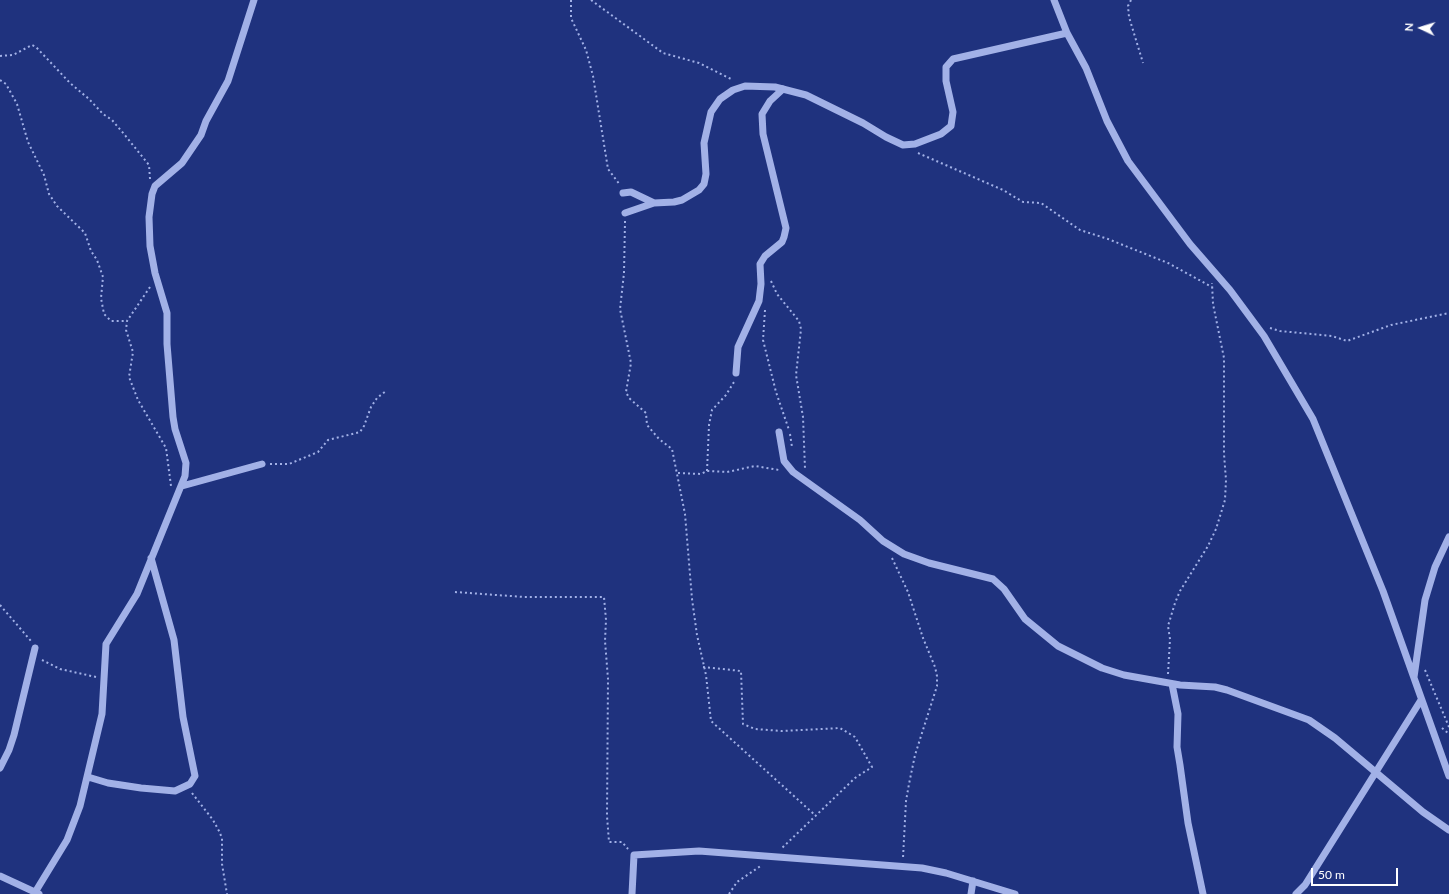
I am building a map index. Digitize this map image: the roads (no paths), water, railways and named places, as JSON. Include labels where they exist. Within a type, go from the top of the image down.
[{"type":"street","points":[[0,876],[36,893],[67,840],[88,778],[92,748],[102,714],[106,644],[136,594],[175,498],[182,486],[186,463],[175,429],[167,344],[167,313],[157,279],[150,246],[149,217],[152,194],[155,186],[182,163],[201,135],[206,122],[228,81],[254,0]]},
{"type":"street","points":[[1054,0],[1067,32],[1086,68],[1107,121],[1128,161],[1190,244],[1261,331],[1313,419],[1383,591],[1449,776]]},
{"type":"street","points":[[625,213],[654,203],[682,200],[700,190],[704,184],[706,174],[704,143],[710,112],[720,99],[733,90],[745,86],[769,86],[806,96],[903,144],[915,144],[941,134],[951,126],[953,112],[948,92],[946,67],[953,60],[1067,32]]},
{"type":"street","points":[[736,373],[738,347],[759,301],[762,284],[760,264],[765,256],[782,242],[786,228],[763,134],[762,114],[770,101],[783,90]]},
{"type":"street","points":[[623,193],[631,192],[654,203]]},
{"type":"street","points":[[779,432],[781,450],[785,463],[793,472],[806,482],[860,520],[883,541],[914,558],[993,579],[1004,589],[1030,624],[1058,646],[1102,668],[1124,675],[1171,684],[1215,686],[1309,720],[1336,738],[1423,812],[1449,830]]},
{"type":"street","points":[[182,486],[262,464]]},
{"type":"street","points":[[1414,678],[1424,600],[1438,560],[1449,537]]},
{"type":"street","points":[[88,778],[108,783],[175,791],[190,784],[195,776],[183,717],[174,640],[151,558]]},
{"type":"street","points":[[0,768],[10,750],[35,648]]},
{"type":"street","points":[[1171,684],[1178,714],[1177,747],[1188,823],[1203,894]]},
{"type":"street","points":[[1296,894],[1305,885],[1421,700]]},
{"type":"street","points":[[632,894],[634,855],[699,851],[902,867],[946,873],[1015,894]]},
{"type":"street","points":[[971,894],[973,881]]}]
